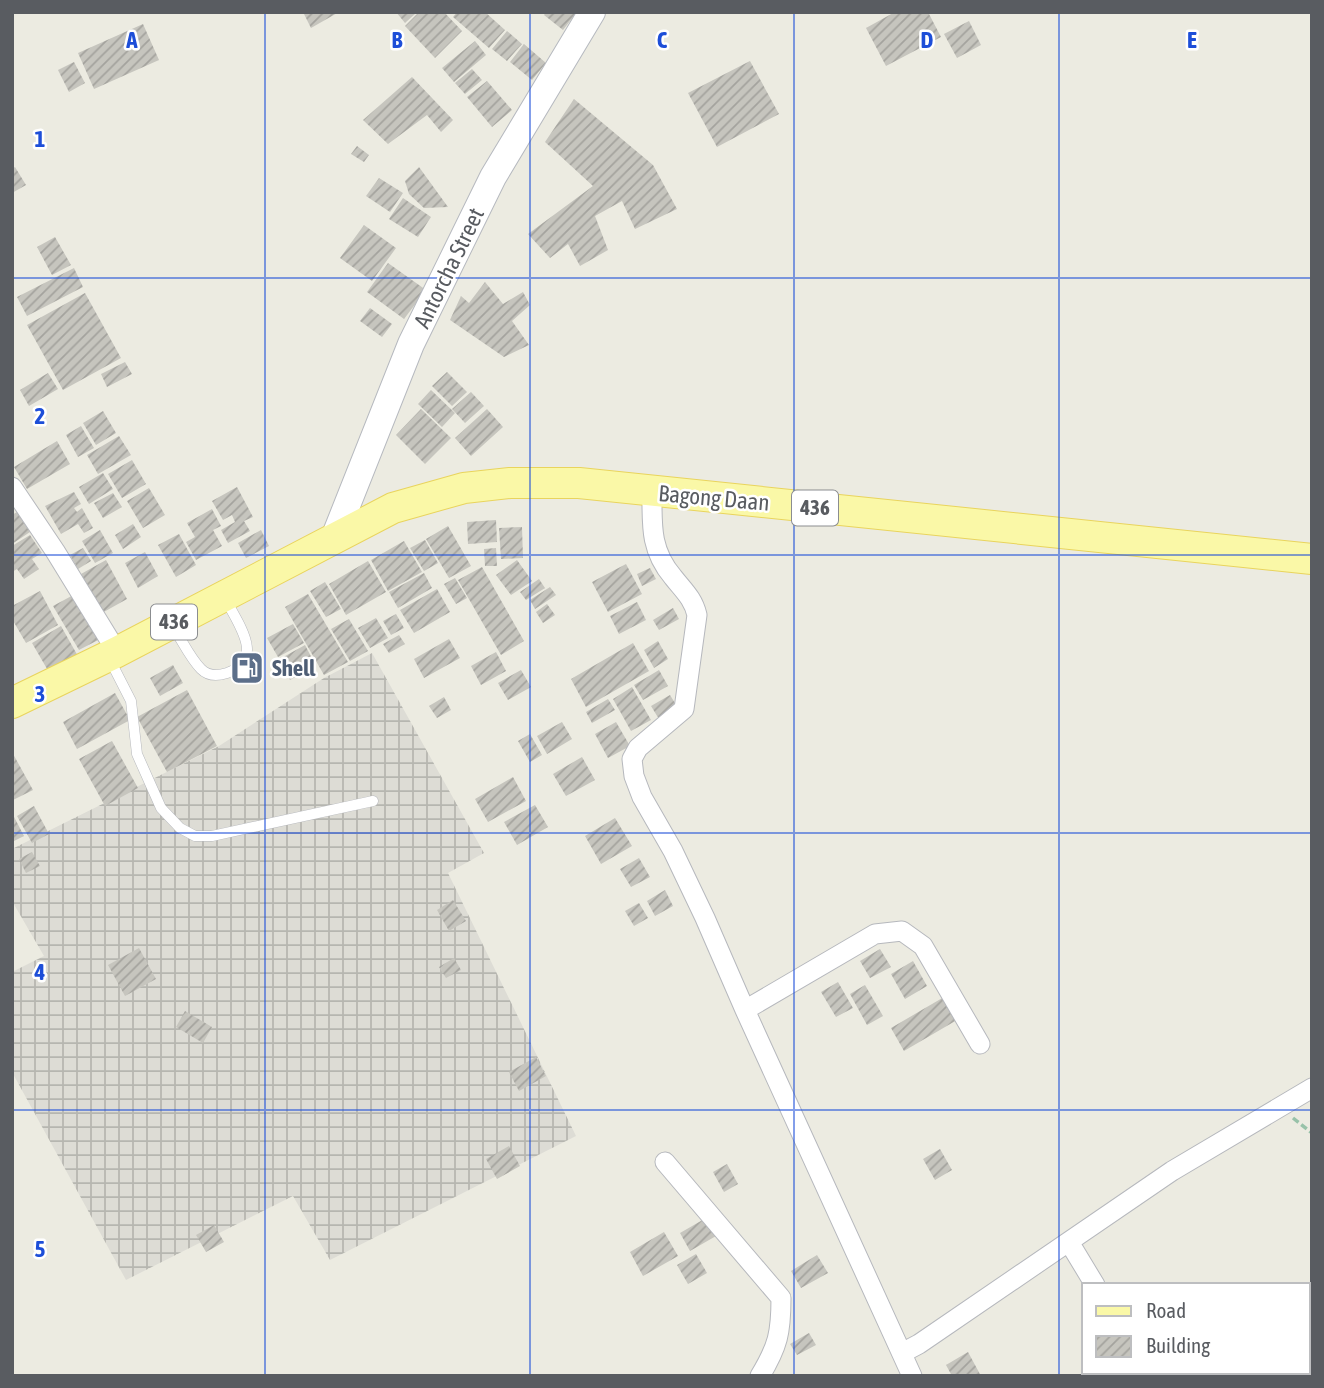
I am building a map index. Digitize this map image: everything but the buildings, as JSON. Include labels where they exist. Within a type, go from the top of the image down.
[{"type":"main road","name":"Antorcha Street","points":[[334,538],[411,344],[481,201],[592,12]]},
{"type":"main road","name":"Bagong Daan","points":[[334,538],[393,508],[464,488],[510,483],[557,483],[1312,559]]},
{"type":"main road","name":"436","points":[[12,703],[113,654],[334,538]]},
{"type":"street","points":[[12,488],[55,551],[113,654]]},
{"type":"street","points":[[652,492],[654,544],[673,578],[694,603],[697,615],[684,709],[638,747],[632,759],[634,776],[642,797],[673,851],[705,918],[744,1010],[912,1376]]},
{"type":"street","points":[[744,1010],[875,934],[902,931],[923,946],[980,1044]]},
{"type":"street","points":[[902,1353],[1172,1171],[1312,1088]]},
{"type":"street","points":[[665,1162],[780,1298],[781,1328],[773,1354],[760,1376]]},
{"type":"street","points":[[1069,1242],[1094,1283]]},
{"type":"lane","points":[[171,624],[201,670],[219,675],[235,670],[245,662],[248,655],[247,646],[224,596]]},
{"type":"lane","points":[[113,654],[131,701],[137,754],[161,807],[180,828],[195,836],[212,836],[373,801]]},
{"type":"shaded area","points":[[372,653],[484,853],[448,873],[576,1136],[330,1260],[293,1196],[126,1280],[12,1072],[12,972],[44,956],[12,901],[12,849],[219,746],[324,678]]},
{"type":"place","name":"Shell","points":[[247,668]]}]
